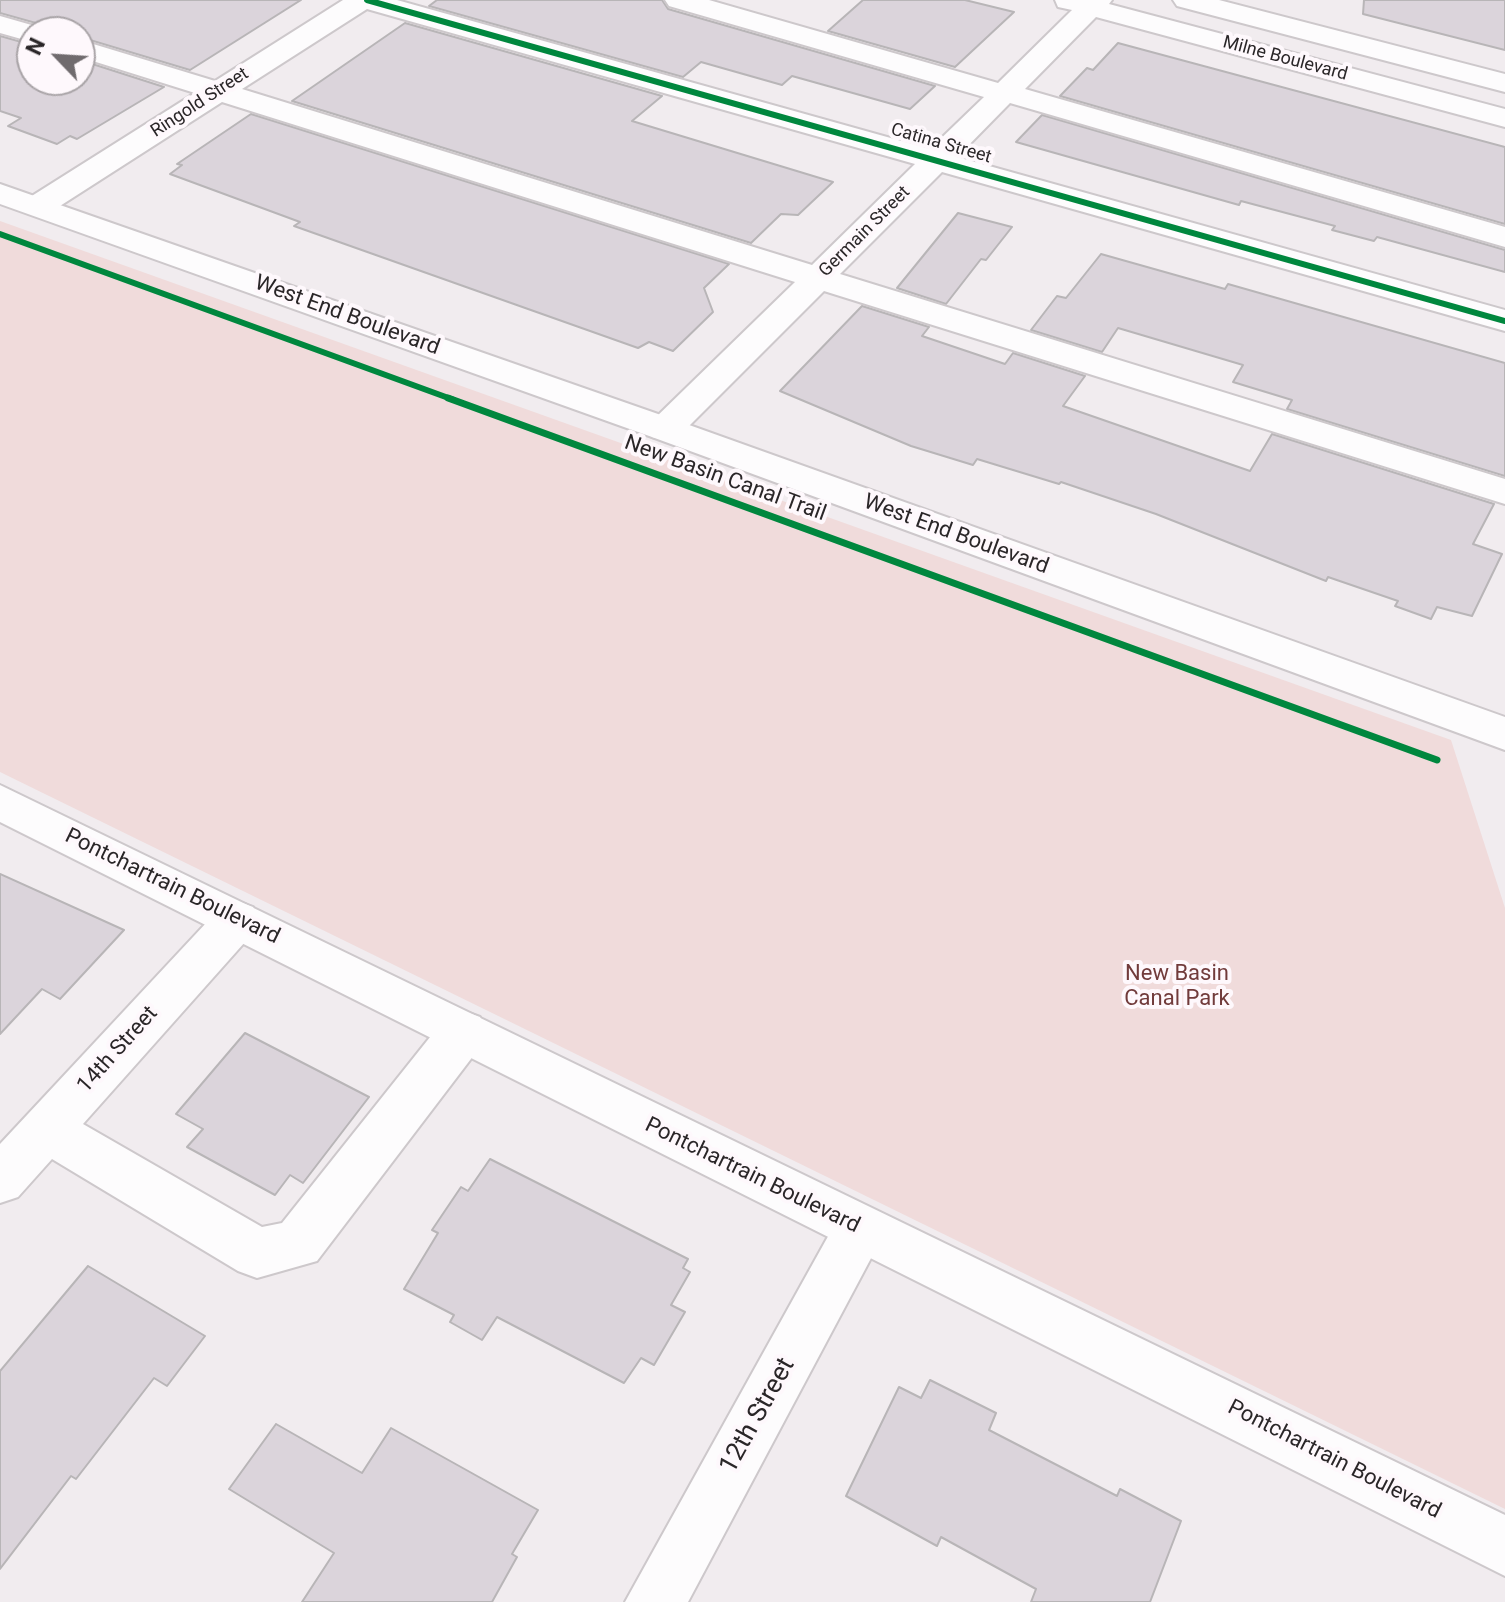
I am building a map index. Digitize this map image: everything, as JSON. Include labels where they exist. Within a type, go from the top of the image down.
[{"type":"street","name":"Ringold Street","points":[[38,206],[364,0]]},
{"type":"street","name":"Catina Street","points":[[364,0],[1505,321]]},
{"type":"street","points":[[679,0],[1002,93],[1041,101],[1505,237]]},
{"type":"street","name":"Milne Boulevard","points":[[1187,0],[1505,83]]},
{"type":"street","name":"Germain Street","points":[[665,429],[938,160],[1085,2]]},
{"type":"street","name":"Milne Boulevard","points":[[1085,2],[1505,118]]},
{"type":"street","points":[[96,53],[1505,492]]},
{"type":"street","name":"West End Boulevard","points":[[0,193],[665,429],[1505,734]]},
{"type":"street","name":"Pontchartrain Boulevard","points":[[0,802],[860,1230],[1225,1405],[1505,1546]]},
{"type":"street","name":"14th Street","points":[[0,1180],[237,920]]},
{"type":"street","points":[[46,1129],[257,1253],[298,1244],[463,1032]]},
{"type":"street","name":"12th Street","points":[[655,1602],[860,1230]]},
{"type":"green space","name":"New Basin Canal Park","points":[[0,221],[1451,740],[1505,908],[1505,1509],[0,772]]},
{"type":"building","points":[[0,0],[301,0],[190,70],[96,42],[96,16],[16,17],[0,13]]},
{"type":"building","points":[[437,0],[662,0],[668,9],[935,86],[910,109],[792,76],[782,85],[701,62],[683,77],[429,6]]},
{"type":"building","points":[[863,0],[965,0],[1014,12],[955,67],[828,31]]},
{"type":"building","points":[[1364,0],[1505,0],[1505,50],[1363,14]]},
{"type":"building","points":[[405,23],[662,96],[632,121],[833,182],[798,215],[781,214],[751,243],[292,101]]},
{"type":"building","points":[[0,36],[16,40],[16,96],[96,96],[96,65],[164,87],[77,139],[70,136],[57,144],[8,126],[21,118],[0,111]]},
{"type":"building","points":[[1118,43],[1505,147],[1505,224],[1060,96],[1087,68],[1093,70]]},
{"type":"building","points":[[251,114],[729,264],[704,288],[713,312],[673,351],[649,342],[638,348],[294,226],[300,222],[170,174],[182,165],[177,164]]},
{"type":"building","points":[[1042,115],[1505,250],[1505,272],[1377,237],[1374,241],[1332,230],[1335,226],[1241,201],[1239,205],[1016,142]]},
{"type":"building","points":[[958,213],[1012,227],[986,260],[981,259],[946,304],[897,288]]},
{"type":"building","points":[[1101,254],[1225,289],[1228,284],[1505,363],[1505,476],[1287,409],[1292,400],[1233,382],[1243,365],[1118,328],[1102,352],[1031,330],[1057,296],[1066,298]]},
{"type":"building","points":[[862,306],[929,327],[922,336],[1005,364],[1013,353],[1085,376],[1063,406],[1250,471],[1272,434],[1494,504],[1473,544],[1502,554],[1472,616],[1437,607],[1431,619],[1395,606],[1398,601],[1328,577],[1326,581],[1156,514],[1061,482],[1059,484],[977,459],[973,465],[911,446],[780,391]]},
{"type":"building","points":[[0,874],[124,930],[60,999],[42,989],[0,1034]]},
{"type":"building","points":[[245,1033],[369,1097],[303,1183],[290,1175],[275,1195],[187,1147],[203,1129],[176,1114]]},
{"type":"building","points":[[490,1159],[688,1259],[683,1268],[690,1272],[671,1305],[685,1312],[654,1365],[641,1358],[624,1383],[497,1317],[482,1340],[450,1322],[454,1315],[404,1289],[438,1233],[432,1230],[461,1187],[468,1191]]},
{"type":"building","points":[[88,1266],[205,1336],[167,1386],[154,1378],[76,1479],[71,1476],[0,1569],[0,1371]]},
{"type":"building","points":[[930,1380],[996,1413],[989,1430],[1117,1496],[1120,1489],[1181,1521],[1150,1602],[1031,1602],[1036,1589],[941,1537],[937,1546],[846,1496],[899,1387],[921,1398]]},
{"type":"building","points":[[276,1424],[362,1473],[391,1428],[538,1510],[512,1554],[517,1557],[492,1602],[302,1602],[334,1553],[229,1489]]},
{"type":"cycle path","points":[[367,0],[1505,321]]},
{"type":"cycle path","name":"New Basin Canal Trail","points":[[0,234],[1437,760]]}]
